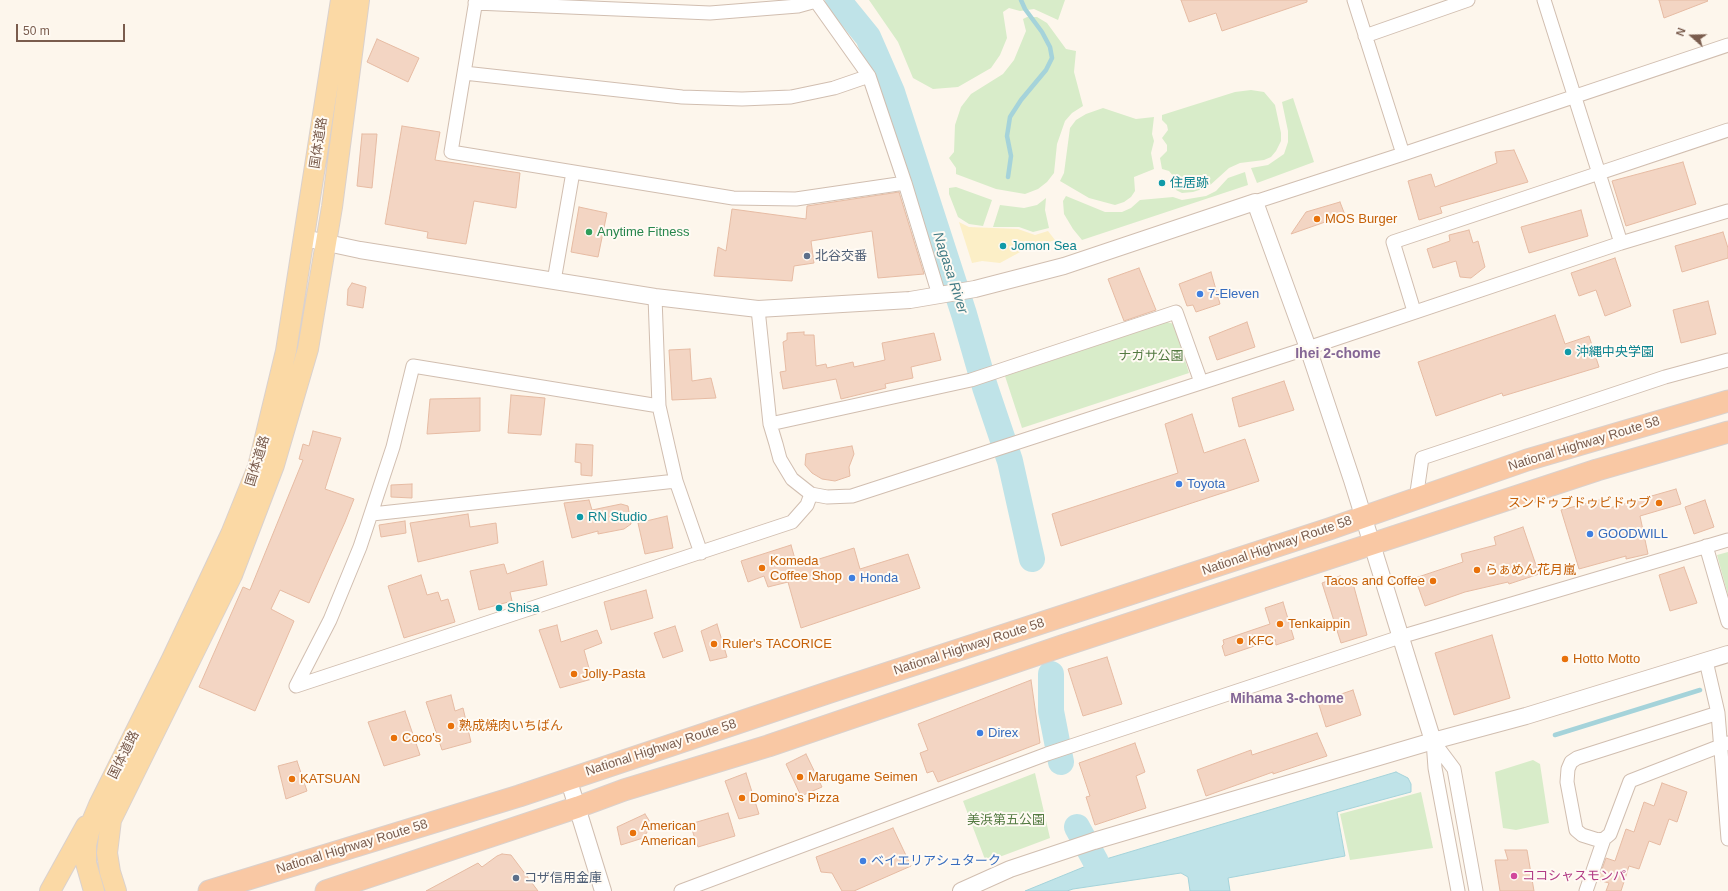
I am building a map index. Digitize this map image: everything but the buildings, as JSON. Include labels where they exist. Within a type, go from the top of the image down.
[{"type":"highway","name":"National Highway Route 58","points":[[209,891],[504,800],[1233,561],[1527,460],[1728,401]]},
{"type":"highway","points":[[326,891],[578,808],[624,790],[768,746],[1597,470],[1728,432]]},
{"type":"main road","name":"国体道路","points":[[94,891],[86,863],[86,845],[91,824],[228,541],[258,467],[286,351],[341,0]]},
{"type":"main road","name":"国体道路","points":[[116,891],[110,872],[107,853],[110,820],[232,575],[274,465],[308,349],[326,242],[359,0]]},
{"type":"main road","points":[[50,891],[68,856],[99,805]]},
{"type":"street","points":[[905,182],[796,198],[733,198],[451,152],[454,122],[464,73],[475,2],[710,13],[798,6],[816,0],[869,76],[905,182],[940,295]]},
{"type":"street","points":[[1354,0],[1403,154]]},
{"type":"street","points":[[1365,36],[1449,3],[1468,0]]},
{"type":"street","points":[[1544,0],[1622,243]]},
{"type":"street","points":[[304,238],[360,250],[655,297],[758,309],[910,300],[974,290],[1064,266],[1728,45]]},
{"type":"street","points":[[464,73],[682,97],[742,99],[790,97],[834,88],[869,76]]},
{"type":"street","points":[[1414,311],[1393,242],[1728,130]]},
{"type":"street","points":[[554,281],[573,172]]},
{"type":"street","points":[[1255,202],[1308,348],[1364,516],[1432,741],[1435,768],[1458,891]]},
{"type":"street","points":[[758,309],[770,424],[780,459],[792,479],[811,494],[827,497],[852,496],[1308,348],[1414,311],[1622,243],[1728,211]]},
{"type":"street","points":[[655,297],[659,406],[676,481],[701,553]]},
{"type":"street","points":[[770,424],[971,380],[1176,312],[1201,382]]},
{"type":"street","points":[[1416,499],[1422,458],[1665,378],[1728,360]]},
{"type":"street","points":[[659,406],[413,366],[393,447],[372,514],[330,620],[296,686],[792,522],[807,505],[811,494]]},
{"type":"street","points":[[372,514],[676,481]]},
{"type":"street","points":[[681,891],[1047,754],[1400,636],[1728,540]]},
{"type":"street","points":[[1706,546],[1728,622]]},
{"type":"street","points":[[961,891],[1010,869],[1094,841],[1432,741],[1526,716],[1728,654]]},
{"type":"street","points":[[1706,660],[1725,744],[1728,839]]},
{"type":"street","points":[[1718,713],[1577,758],[1571,762],[1568,769],[1567,782],[1576,830],[1582,835],[1598,840],[1604,839],[1610,834],[1630,781],[1725,744]]},
{"type":"street","points":[[1432,741],[1454,769],[1476,891]]},
{"type":"street","points":[[568,778],[601,890]]},
{"type":"street","points":[[1586,891],[1604,839]]},
{"type":"green space","points":[[869,0],[1065,0],[1058,20],[1034,9],[1020,11],[1009,8],[1003,12],[1007,38],[1000,55],[991,68],[958,87],[933,89],[913,78],[898,42]]},
{"type":"green space","points":[[1027,17],[1037,17],[1047,23],[1066,49],[1076,51],[1074,72],[1083,106],[1072,113],[1065,121],[1057,144],[1054,173],[1047,182],[1038,189],[1025,194],[996,189],[956,174],[956,168],[949,158],[954,152],[955,125],[961,107],[971,94],[1003,74],[1014,60],[1026,31],[1023,19]]},
{"type":"green space","points":[[1251,90],[1264,92],[1275,105],[1281,133],[1281,141],[1276,151],[1271,157],[1264,160],[1240,163],[1229,168],[1208,187],[1193,192],[1182,193],[1176,190],[1175,178],[1169,171],[1162,169],[1160,158],[1167,151],[1167,145],[1162,138],[1168,130],[1167,125],[1162,120],[1162,115],[1235,92]]},
{"type":"green space","points":[[1293,98],[1314,162],[1257,183],[1251,168],[1268,165],[1284,154],[1288,142],[1288,131],[1282,102]]},
{"type":"green space","points":[[1103,108],[1136,119],[1154,117],[1152,134],[1154,141],[1151,153],[1154,169],[1134,177],[1135,191],[1131,197],[1124,202],[1115,205],[1089,198],[1060,181],[1064,173],[1070,128],[1076,120],[1086,114]]},
{"type":"green space","points":[[1245,172],[1248,185],[1082,240],[1064,214],[1063,201],[1066,196],[1105,212],[1122,212],[1131,208],[1140,200],[1173,197],[1182,200],[1206,196],[1216,191],[1228,178]]},
{"type":"green space","points":[[956,187],[992,200],[983,226],[969,224],[958,217],[949,194],[949,188]]},
{"type":"green space","points":[[1046,198],[1045,210],[1049,228],[1033,232],[1019,227],[993,227],[1000,205],[1024,208],[1037,205]]},
{"type":"green space","name":"ナガサ公園","points":[[1167,322],[1174,324],[1189,373],[1022,428],[1005,376]]},
{"type":"green space","points":[[1728,552],[1728,595],[1717,555]]},
{"type":"green space","points":[[1533,760],[1540,764],[1549,823],[1516,830],[1503,828],[1495,772]]},
{"type":"green space","name":"美浜第五公園","points":[[1035,773],[1050,838],[986,862],[963,801]]},
{"type":"green space","points":[[1421,792],[1433,848],[1350,860],[1340,814]]},
{"type":"sand","name":"Jomon Sea","points":[[959,222],[969,227],[1018,229],[1035,235],[1048,231],[1055,240],[1022,251],[1000,263],[982,261],[972,263]]},
{"type":"water","points":[[1396,772],[1408,778],[1411,784],[1411,792],[1337,812],[1345,856],[1228,878],[1230,891],[1190,891],[1188,877],[1181,873],[1067,891],[1025,891],[1096,862]]},
{"type":"waterway","name":"Nagasa River","points":[[838,0],[868,37],[892,92],[964,314],[985,387],[1010,461],[1032,559]]},
{"type":"waterway","points":[[1008,177],[1011,156],[1007,136],[1010,117],[1021,100],[1046,70],[1052,58],[1050,47],[1042,32],[1025,9],[1021,0]]},
{"type":"waterway","name":"Nagasa River","points":[[1051,674],[1051,711],[1061,762]]},
{"type":"waterway","points":[[1555,735],[1700,690]]},
{"type":"waterway","name":"Nagasa River","points":[[1077,827],[1096,862]]},
{"type":"place","name":"住居跡","points":[[1162,183]]},
{"type":"place","name":"MOS Burger","points":[[1317,219]]},
{"type":"place","name":"Anytime Fitness","points":[[589,232]]},
{"type":"place","name":"Jomon Sea","points":[[1003,246]]},
{"type":"place","name":"北谷交番","points":[[807,256]]},
{"type":"place","name":"7-Eleven","points":[[1200,294]]},
{"type":"place","name":"沖縄中央学園","points":[[1568,352]]},
{"type":"place","name":"Toyota","points":[[1179,484]]},
{"type":"place","name":"スンドゥブドゥビドゥブ","points":[[1659,503]]},
{"type":"place","name":"RN Studio","points":[[580,517]]},
{"type":"place","name":"GOODWILL","points":[[1590,534]]},
{"type":"place","name":"Komeda Coffee Shop","points":[[762,568]]},
{"type":"place","name":"らぁめん花月嵐","points":[[1477,570]]},
{"type":"place","name":"Honda","points":[[852,578]]},
{"type":"place","name":"Tacos and Coffee","points":[[1433,581]]},
{"type":"place","name":"Shisa","points":[[499,608]]},
{"type":"place","name":"Tenkaippin","points":[[1280,624]]},
{"type":"place","name":"KFC","points":[[1240,641]]},
{"type":"place","name":"Ruler's TACORICE","points":[[714,644]]},
{"type":"place","name":"Hotto Motto","points":[[1565,659]]},
{"type":"place","name":"Jolly-Pasta","points":[[574,674]]},
{"type":"place","name":"熟成焼肉いちばん","points":[[451,726]]},
{"type":"place","name":"Direx","points":[[980,733]]},
{"type":"place","name":"Coco's","points":[[394,738]]},
{"type":"place","name":"Marugame Seimen","points":[[800,777]]},
{"type":"place","name":"KATSUAN","points":[[292,779]]},
{"type":"place","name":"Domino's Pizza","points":[[742,798]]},
{"type":"place","name":"American American","points":[[633,833]]},
{"type":"place","name":"ベイエリアシュターク","points":[[863,861]]},
{"type":"place","name":"ココシャスモンパ","points":[[1514,876]]},
{"type":"place","name":"コザ信用金庫","points":[[516,878]]},
{"type":"district","name":"Ihei 2-chome","points":[[1338,354]]},
{"type":"district","name":"Mihama 3-chome","points":[[1287,699]]}]
